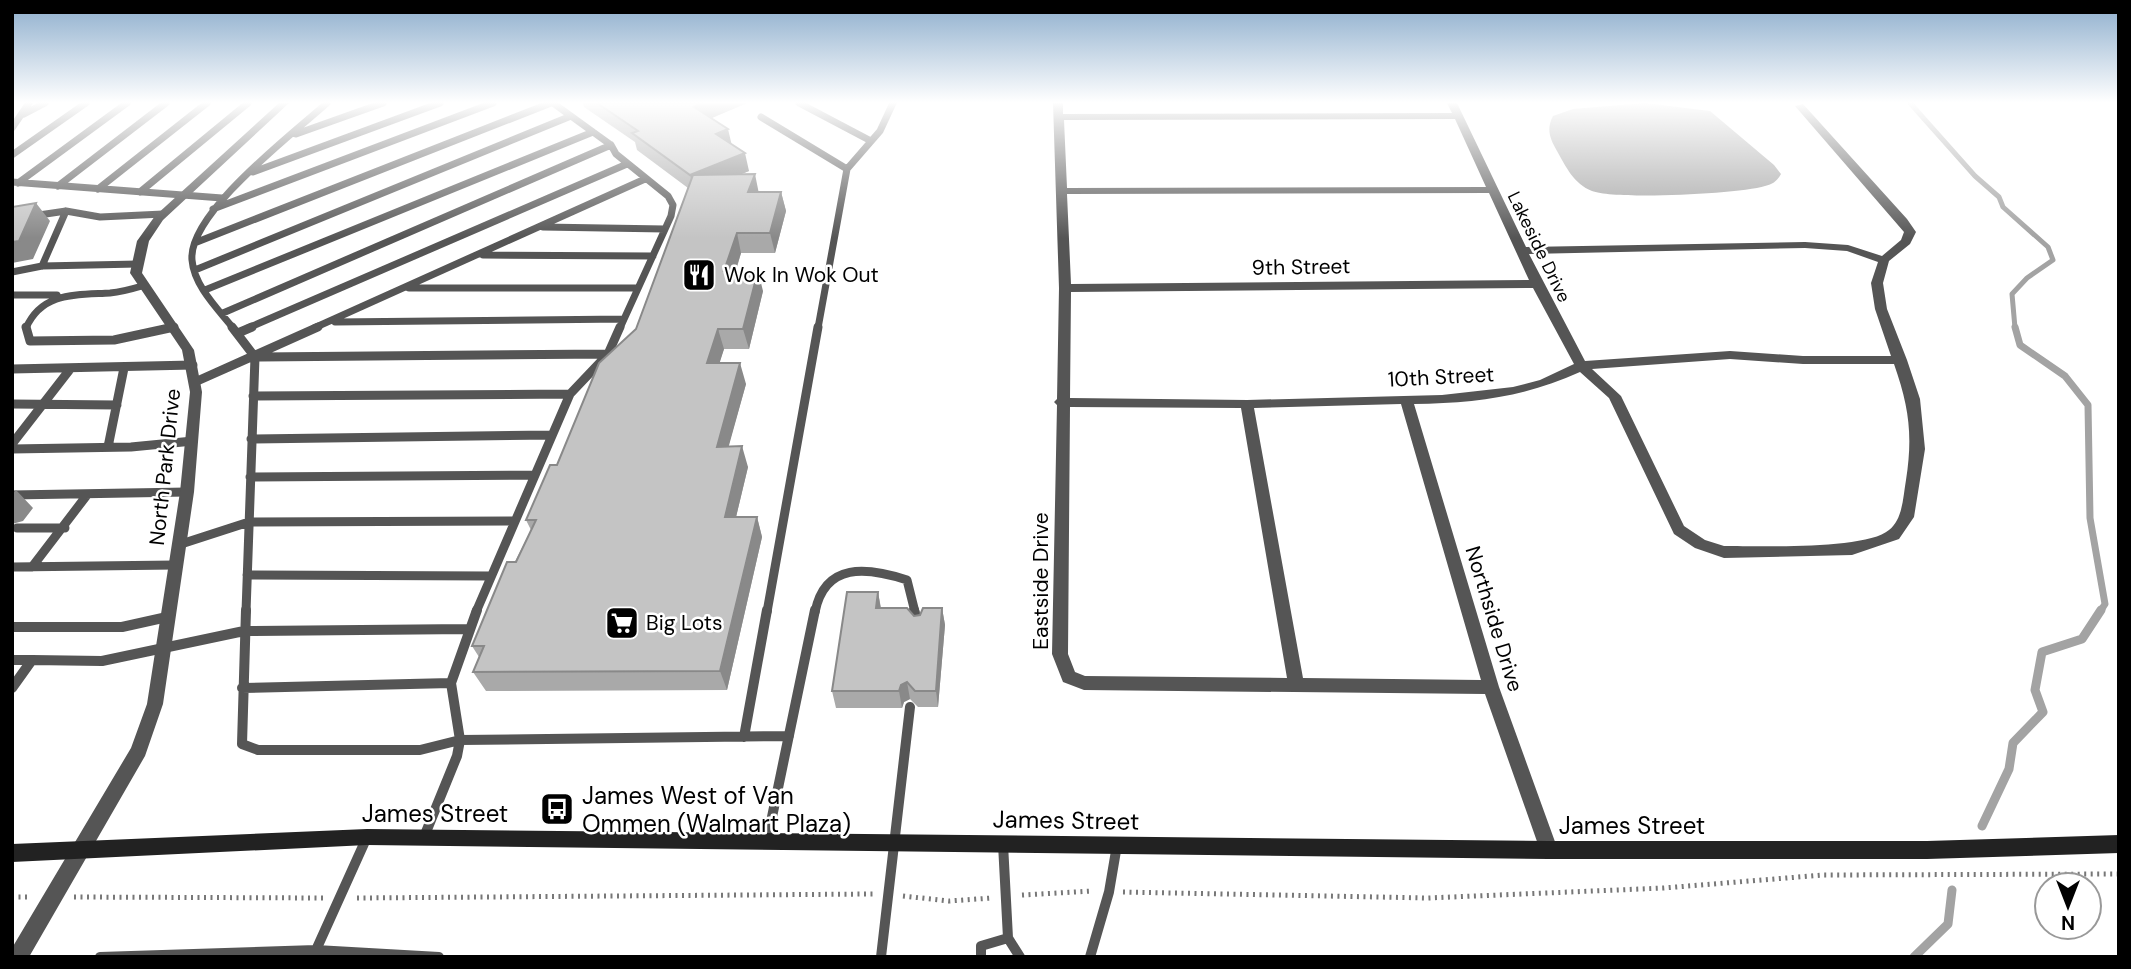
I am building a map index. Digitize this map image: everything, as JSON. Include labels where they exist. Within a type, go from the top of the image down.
[{"type":"street","points":[[138,264],[143,241],[163,214],[234,148]]},
{"type":"street","name":"Eastside Drive","points":[[1059,148],[1065,288],[1061,402],[1060,654],[1069,677],[1084,683],[1211,682],[1296,686],[1491,687]]},
{"type":"street","name":"Lakeside Drive","points":[[1472,148],[1537,284],[1581,366],[1614,396],[1679,530],[1700,544],[1724,552],[1852,548],[1894,535],[1907,517],[1918,449],[1913,399],[1901,360],[1887,333],[1881,309],[1877,283],[1884,260]]},
{"type":"street","points":[[1521,251],[1805,245],[1848,248],[1884,260],[1906,242],[1910,232],[1838,148]]},
{"type":"street","points":[[1061,191],[1492,190]]},
{"type":"street","name":"North Park Drive","points":[[18,957],[139,751],[155,704],[187,492],[193,441],[195,382],[193,365],[174,327],[142,286],[136,273],[138,264]]},
{"type":"street","name":"9th Street","points":[[1065,288],[1537,284]]},
{"type":"street","name":"10th Street","points":[[1061,402],[1247,404],[1455,398],[1513,391],[1544,383],[1581,366],[1730,355],[1803,360],[1901,360]]},
{"type":"street","name":"Northside Drive","points":[[1406,399],[1491,687],[1549,850]]},
{"type":"street","points":[[1247,404],[1296,686]]},
{"type":"street","name":"James Street","points":[[12,853],[367,837],[1549,850],[1927,850],[2119,844]]},
{"type":"lane","points":[[15,183],[64,148]]},
{"type":"lane","points":[[58,186],[107,148]]},
{"type":"lane","points":[[98,188],[149,148]]},
{"type":"lane","points":[[140,192],[193,148]]},
{"type":"lane","points":[[277,148],[245,175],[212,210],[191,258],[205,290],[254,357],[242,744],[258,750],[420,750],[460,740],[789,736]]},
{"type":"lane","points":[[245,175],[318,148]]},
{"type":"lane","points":[[212,210],[374,148]]},
{"type":"lane","points":[[197,242],[437,148]]},
{"type":"lane","points":[[195,270],[492,148]]},
{"type":"lane","points":[[205,290],[553,148]]},
{"type":"lane","points":[[222,313],[604,148]]},
{"type":"lane","points":[[424,837],[457,756],[460,740],[451,683],[469,629],[513,521],[570,394],[608,354],[665,229],[673,205],[668,197],[627,164],[614,148]]},
{"type":"lane","points":[[812,148],[846,169]]},
{"type":"lane","points":[[744,737],[846,169],[865,148]]},
{"type":"lane","points":[[238,333],[627,164]]},
{"type":"lane","points":[[195,382],[645,179]]},
{"type":"lane","points":[[15,183],[222,198]]},
{"type":"lane","points":[[12,219],[66,211],[100,216],[163,214]]},
{"type":"lane","points":[[42,266],[66,211]]},
{"type":"lane","points":[[538,227],[665,229]]},
{"type":"lane","points":[[478,255],[653,256]]},
{"type":"lane","points":[[12,272],[42,266],[138,264]]},
{"type":"lane","points":[[12,295],[114,293],[142,286]]},
{"type":"lane","points":[[404,288],[638,288]]},
{"type":"lane","points":[[62,295],[43,304],[26,327],[30,341],[114,340],[174,327]]},
{"type":"lane","points":[[331,322],[624,319]]},
{"type":"lane","points":[[254,357],[608,354]]},
{"type":"lane","points":[[12,369],[193,365]]},
{"type":"lane","points":[[12,447],[71,368]]},
{"type":"lane","points":[[108,447],[124,368]]},
{"type":"lane","points":[[253,396],[570,394]]},
{"type":"lane","points":[[12,404],[117,405]]},
{"type":"lane","points":[[251,439],[551,435]]},
{"type":"lane","points":[[12,447],[108,447],[193,441]]},
{"type":"lane","points":[[250,477],[534,474]]},
{"type":"lane","points":[[12,495],[187,492]]},
{"type":"lane","points":[[32,567],[65,528],[87,495]]},
{"type":"lane","points":[[178,545],[249,522],[513,521]]},
{"type":"lane","points":[[17,528],[65,528]]},
{"type":"lane","points":[[12,567],[175,565]]},
{"type":"lane","points":[[767,841],[819,593],[826,582],[848,572],[881,570],[907,580],[918,626]]},
{"type":"lane","points":[[247,575],[491,576]]},
{"type":"lane","points":[[12,627],[121,627],[167,617]]},
{"type":"lane","points":[[12,660],[102,661],[244,631],[469,629]]},
{"type":"lane","points":[[12,688],[32,660]]},
{"type":"lane","points":[[242,688],[451,683]]},
{"type":"lane","points":[[881,957],[891,895],[910,708]]},
{"type":"lane","points":[[316,950],[367,837]]},
{"type":"lane","points":[[1003,844],[1008,938],[1020,957]]},
{"type":"lane","points":[[1090,957],[1109,892],[1116,845]]},
{"type":"lane","points":[[981,957],[981,946],[1008,938]]},
{"type":"lane","points":[[100,957],[316,950],[439,957]]},
{"type":"path","points":[[12,897],[891,895],[949,901],[1072,891],[1428,898],[1664,888],[1823,876],[2119,873]]},
{"type":"shaded area","points":[[1555,148],[1754,148],[1781,174],[1773,183],[1751,189],[1677,195],[1625,195],[1592,191],[1580,184],[1567,169]]},
{"type":"building","points":[[653,148],[738,148],[745,153],[690,175]]},
{"type":"building","points":[[755,174],[748,192],[781,192],[770,233],[737,233],[724,271],[758,271],[743,329],[718,329],[707,363],[740,363],[717,447],[742,446],[725,517],[757,517],[720,671],[473,672],[484,646],[472,646],[507,562],[516,562],[536,520],[526,520],[550,465],[557,465],[599,363],[636,329],[693,175]]},
{"type":"building","points":[[36,203],[19,241],[12,242],[12,207]]},
{"type":"building","points":[[847,592],[878,592],[876,608],[907,608],[914,616],[920,615],[923,608],[942,608],[936,691],[915,691],[907,682],[901,685],[899,691],[832,691]]},
{"type":"waterway","points":[[1950,148],[1975,176],[1999,197],[2003,207],[2048,247],[2053,260],[2027,278],[2012,294],[2015,328]]},
{"type":"waterway","points":[[2015,327],[2020,345],[2065,376],[2088,405],[2090,518],[2105,604],[2100,612]]},
{"type":"waterway","points":[[1982,826],[2009,769],[2013,743],[2043,712],[2035,690],[2042,652],[2082,639],[2101,610]]},
{"type":"waterway","points":[[1914,957],[1948,924],[1952,890]]},
{"type":"place","name":"Wok In Wok Out","points":[[699,275]]},
{"type":"place","name":"Big Lots","points":[[622,623]]},
{"type":"place","name":"James West of Van Ommen (Walmart Plaza)","points":[[557,809]]}]
